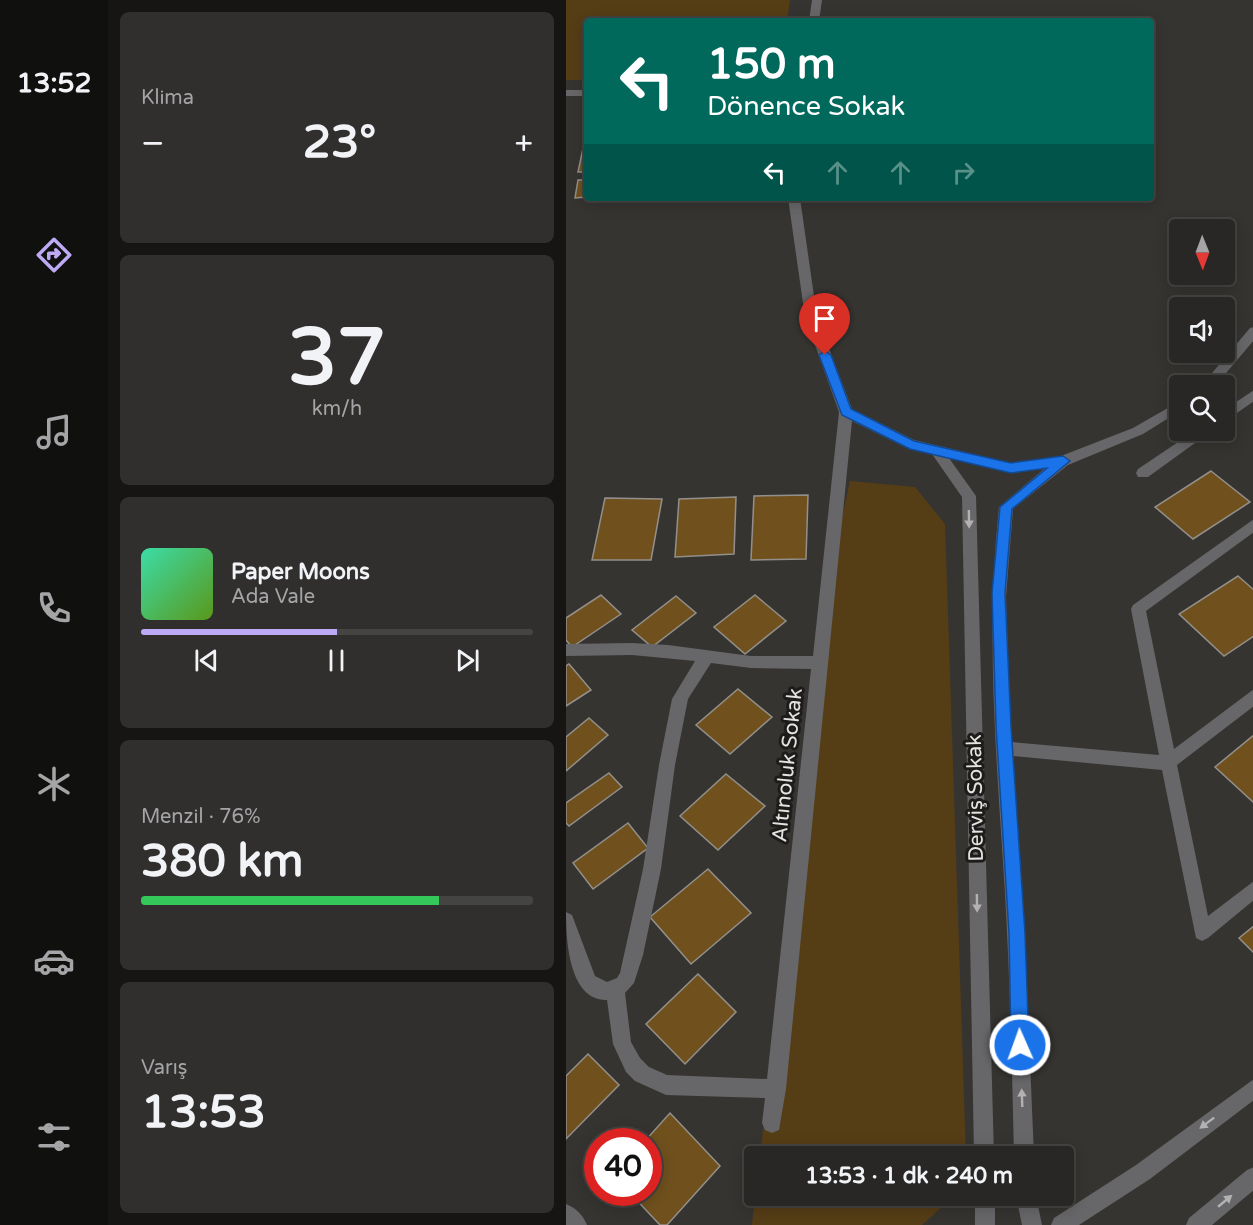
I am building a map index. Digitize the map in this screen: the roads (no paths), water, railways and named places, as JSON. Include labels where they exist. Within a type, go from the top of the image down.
[{"type":"street","points":[[814,18],[817,0]]},
{"type":"street","points":[[566,93],[584,93]]},
{"type":"street","points":[[794,201],[811,317],[846,412],[910,444],[1011,468],[1063,461],[1138,431],[1169,412]]},
{"type":"street","points":[[1216,375],[1253,331]]},
{"type":"street","points":[[1235,408],[1253,394]]},
{"type":"street","name":"Altınoluk Sokak","points":[[772,1123],[846,412]]},
{"type":"street","points":[[1143,473],[1191,441]]},
{"type":"street","name":"Derviş Sokak","points":[[936,450],[969,496],[984,1146]]},
{"type":"street","points":[[1024,1146],[1017,933],[1004,748],[998,593],[1006,507],[1063,461]]},
{"type":"street","points":[[1253,524],[1138,609],[1202,932],[1253,889]]},
{"type":"street","points":[[566,650],[632,649],[668,651],[751,662],[820,663]]},
{"type":"street","points":[[566,921],[588,982],[600,991],[615,989],[628,976],[634,955],[652,869],[667,765],[680,699],[690,680],[707,657]]},
{"type":"street","points":[[1004,748],[1168,763],[1253,696]]},
{"type":"street","points":[[615,989],[622,1044],[633,1065],[642,1074],[666,1085],[776,1089]]},
{"type":"street","points":[[1061,1225],[1143,1172],[1253,1088]]},
{"type":"street","points":[[1196,1225],[1253,1177]]},
{"type":"street","points":[[984,1206],[985,1225]]},
{"type":"street","points":[[1028,1206],[1032,1225]]},
{"type":"street","points":[[566,1214],[577,1225]]}]
